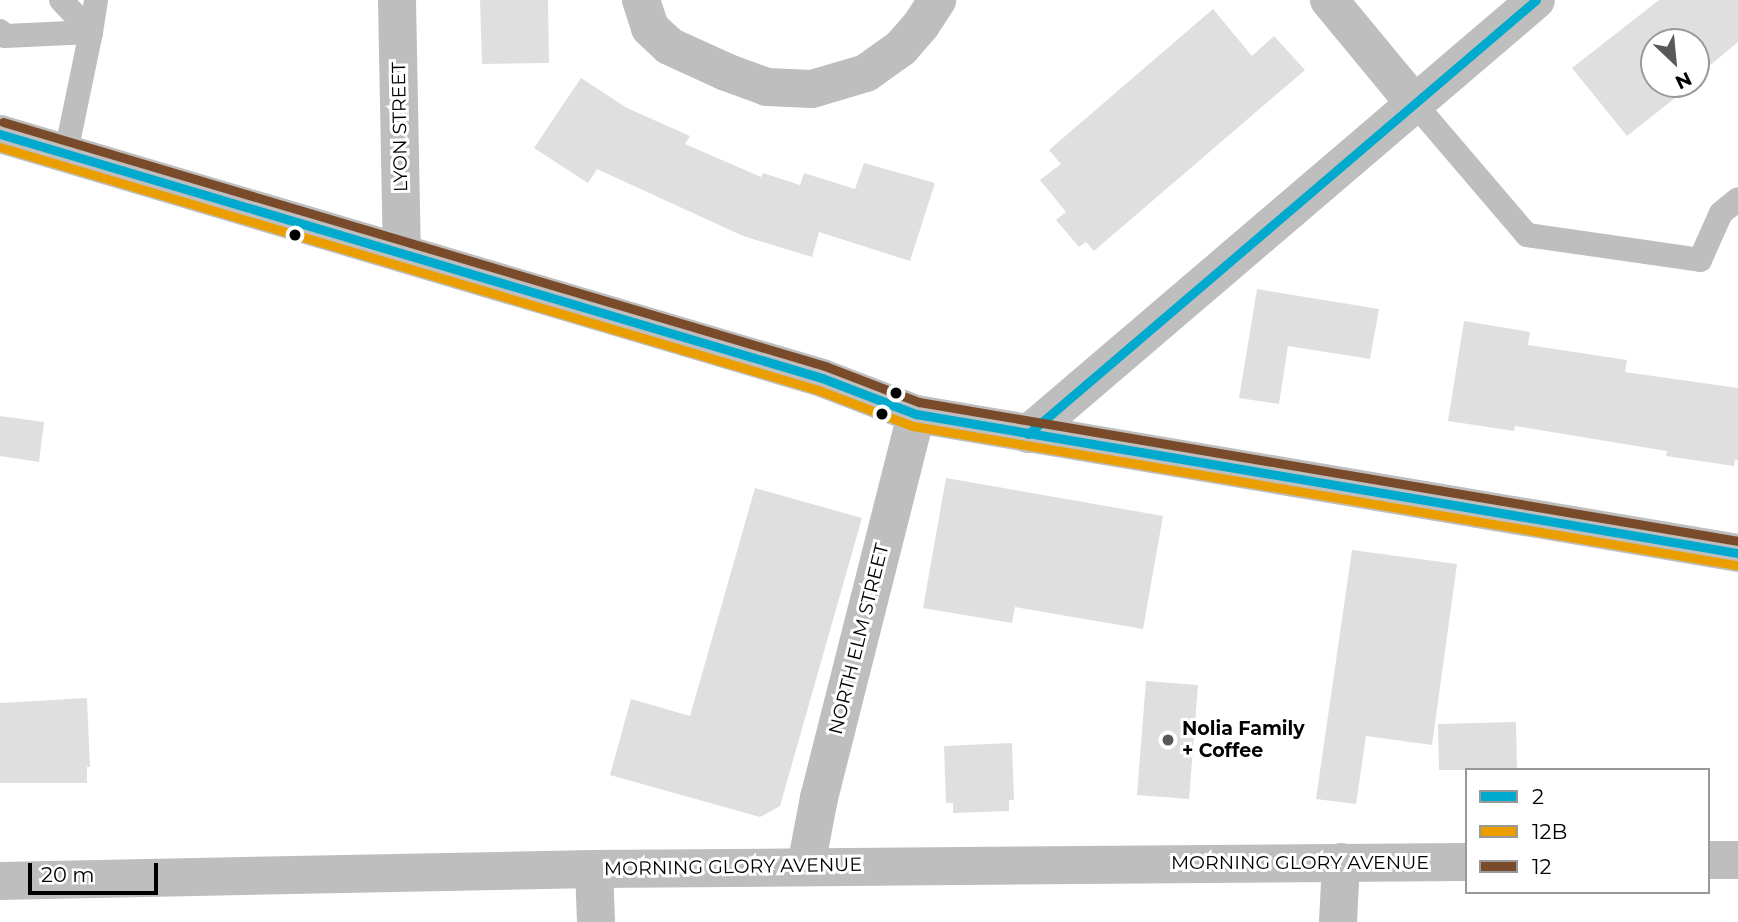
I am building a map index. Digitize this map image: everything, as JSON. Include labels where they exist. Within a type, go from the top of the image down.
[{"type":"street","name":"LYON STREET","points":[[397,0],[402,253]]},
{"type":"street","points":[[641,0],[650,28],[669,46],[767,87],[812,89],[866,73],[901,48],[937,0]]},
{"type":"street","points":[[1329,0],[1415,104]]},
{"type":"street","points":[[1028,433],[1536,0]]},
{"type":"street","points":[[0,134],[822,378],[916,414],[1738,553]]},
{"type":"street","name":"NORTH ELM STREET","points":[[806,866],[822,785],[916,414]]},
{"type":"street","points":[[1710,860],[1738,860]]},
{"type":"street","points":[[1338,922],[1341,862]]},
{"type":"street","name":"MORNING GLORY AVENUE","points":[[0,881],[806,866],[1465,862]]},
{"type":"street","points":[[594,869],[596,922]]},
{"type":"lane","points":[[61,0],[91,32]]},
{"type":"lane","points":[[66,153],[96,0]]},
{"type":"lane","points":[[0,31],[5,36],[91,32]]},
{"type":"lane","points":[[1415,104],[1527,235],[1700,260],[1721,213],[1738,199]]},
{"type":"building","points":[[480,0],[548,0],[549,63],[482,64]]},
{"type":"building","points":[[1659,0],[1738,0],[1738,42],[1710,65],[1710,28],[1640,28],[1640,98],[1675,98],[1627,136],[1572,68]]},
{"type":"building","points":[[1213,9],[1252,56],[1274,36],[1305,70],[1094,251],[1086,242],[1079,247],[1056,220],[1066,212],[1040,180],[1061,164],[1049,150]]},
{"type":"building","points":[[581,78],[627,108],[690,136],[685,144],[761,177],[763,173],[800,185],[804,173],[855,189],[864,163],[935,183],[910,261],[819,232],[812,257],[743,236],[597,169],[588,183],[534,148]]},
{"type":"building","points":[[1257,289],[1379,309],[1370,359],[1288,346],[1279,404],[1239,398]]},
{"type":"building","points":[[1464,321],[1530,332],[1528,345],[1627,360],[1625,372],[1738,388],[1738,460],[1735,460],[1734,466],[1666,456],[1667,451],[1515,426],[1514,431],[1448,421]]},
{"type":"building","points":[[0,416],[44,422],[39,462],[0,456]]},
{"type":"building","points":[[946,478],[1163,516],[1143,629],[1015,607],[1012,623],[923,608]]},
{"type":"building","points":[[755,488],[862,518],[780,806],[760,817],[610,775],[631,699],[690,716]]},
{"type":"building","points":[[1352,550],[1457,564],[1432,745],[1366,736],[1356,804],[1316,799]]},
{"type":"building","name":"Nolia Family + Coffee","points":[[1146,681],[1198,685],[1189,799],[1137,795]]},
{"type":"building","points":[[87,698],[90,767],[87,767],[87,783],[0,783],[0,703]]},
{"type":"building","points":[[1516,722],[1517,768],[1439,770],[1438,724]]},
{"type":"building","points":[[1012,743],[1014,800],[1009,800],[1009,811],[953,813],[953,803],[946,803],[944,746]]},
{"type":"transit line","name":"2","points":[[1028,434],[1536,0]]},
{"type":"transit line","name":"12","points":[[3,122],[825,366],[919,402],[1738,541]]},
{"type":"transit line","name":"2","points":[[0,134],[822,378],[916,414],[1738,553]]},
{"type":"transit line","name":"12B","points":[[0,147],[818,390],[913,426],[1736,565]]},
{"type":"place","name":"Nolia Family + Coffee","points":[[1168,740]]}]
